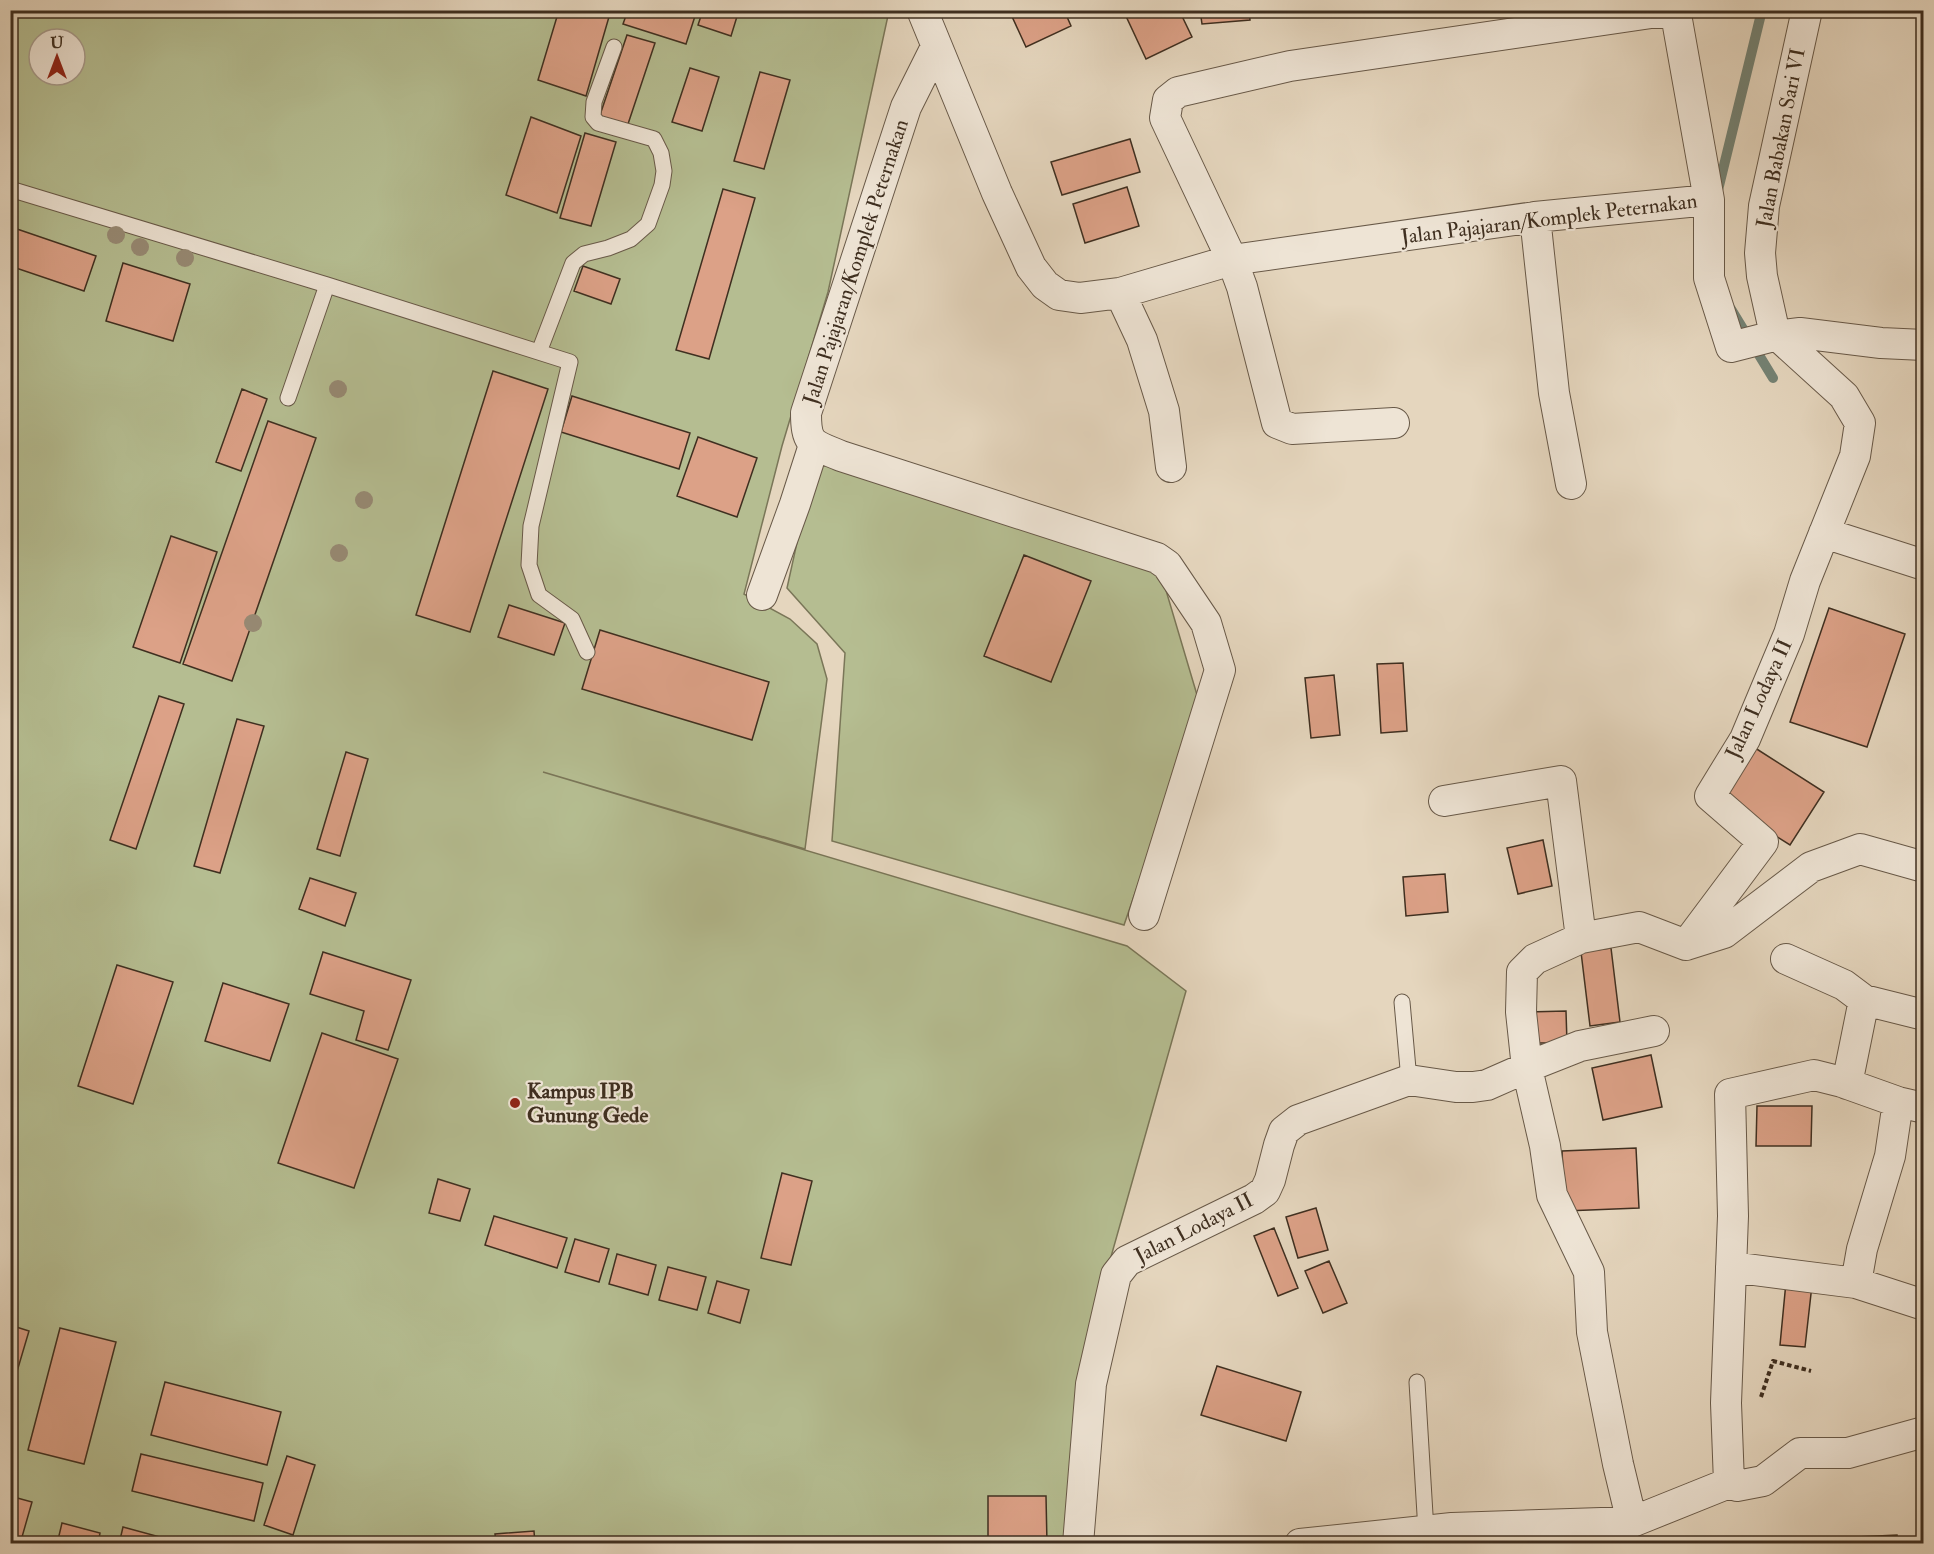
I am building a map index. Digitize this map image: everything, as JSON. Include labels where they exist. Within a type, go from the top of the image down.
[{"type":"street","points":[[922,10],[936,47]]},
{"type":"street","name":"Jalan Babakan Sari VI","points":[[1775,337],[1762,276],[1760,253],[1764,206],[1807,10]]},
{"type":"street","name":"Jalan Pajajaran/Komplek Peternakan","points":[[936,47],[1031,267],[1044,285],[1059,295],[1080,298],[1120,293],[1232,260],[1535,217],[1709,200],[1677,20],[1669,14],[1658,12],[1290,66],[1178,92],[1168,100],[1165,118],[1232,260],[1242,287],[1277,423],[1292,429],[1394,423]]},
{"type":"street","name":"Jalan Pajajaran/Komplek Peternakan","points":[[814,445],[806,433],[806,413],[906,107],[936,47]]},
{"type":"street","points":[[1709,200],[1709,278],[1731,347],[1775,337],[1923,345]]},
{"type":"street","points":[[1535,217],[1554,393],[1572,484]]},
{"type":"street","points":[[1120,293],[1142,340],[1164,411],[1171,467]]},
{"type":"street","name":"Jalan Lodaya II","points":[[1686,945],[1763,842],[1710,796],[1749,729],[1789,634],[1805,581],[1855,456],[1860,423],[1844,396],[1775,337]]},
{"type":"street","points":[[762,595],[814,445],[841,456],[1157,558],[1167,565],[1206,623],[1220,670],[1144,915]]},
{"type":"street","points":[[1824,533],[1923,565]]},
{"type":"street","points":[[1444,801],[1560,781],[1581,938]]},
{"type":"street","points":[[1632,1522],[1592,1332],[1589,1272],[1552,1196],[1545,1146],[1527,1068],[1521,1012],[1522,972],[1534,959],[1581,938],[1638,927],[1686,945],[1724,933],[1811,867],[1860,849],[1923,867]]},
{"type":"street","points":[[1786,959],[1844,985],[1864,1000],[1923,1015]]},
{"type":"street","points":[[1846,1084],[1864,1000]]},
{"type":"street","name":"Jalan Lodaya II","points":[[1078,1544],[1091,1384],[1116,1275],[1127,1261],[1254,1200],[1265,1191],[1284,1131],[1298,1120],[1408,1080],[1473,1087],[1487,1085],[1580,1046],[1654,1031]]},
{"type":"street","points":[[1729,1483],[1726,1403],[1733,1180],[1730,1094],[1814,1075],[1911,1105],[1890,1156],[1862,1249],[1856,1283]]},
{"type":"street","points":[[1731,1266],[1856,1283],[1923,1305]]},
{"type":"street","points":[[1300,1544],[1452,1528],[1632,1522],[1729,1483],[1737,1485],[1763,1481],[1800,1453],[1848,1453],[1923,1432]]},
{"type":"lane","points":[[540,352],[573,263],[584,254],[631,239],[648,224],[662,185],[664,171],[661,153],[654,139],[598,123],[593,117],[594,102],[614,47]]},
{"type":"lane","points":[[10,189],[327,285],[570,362],[531,526],[528,565],[540,595],[572,619],[587,652]]},
{"type":"lane","points":[[288,398],[327,285]]},
{"type":"lane","points":[[1402,1002],[1408,1080]]},
{"type":"lane","points":[[1417,1382],[1426,1531]]},
{"type":"path","points":[[1726,1403],[1757,1409],[1773,1361],[1811,1371]]},
{"type":"green space","points":[[11,11],[889,11],[828,292],[782,446],[744,594],[790,619],[817,644],[827,679],[805,849],[543,772],[1127,946],[1186,991],[1083,1356],[1071,1543],[11,1544]]},
{"type":"green space","points":[[816,456],[1157,560],[1200,705],[1124,925],[832,841],[845,653],[787,588]]},
{"type":"building","points":[[559,10],[611,10],[586,96],[538,80]]},
{"type":"building","points":[[628,10],[697,10],[686,44],[623,24]]},
{"type":"building","points":[[703,10],[739,10],[731,36],[698,25]]},
{"type":"building","points":[[1009,10],[1064,10],[1071,26],[1026,47]]},
{"type":"building","points":[[1133,10],[1179,10],[1192,37],[1146,59],[1125,14]]},
{"type":"building","points":[[1200,10],[1249,10],[1250,20],[1202,24]]},
{"type":"building","points":[[627,35],[655,43],[627,127],[599,118]]},
{"type":"building","points":[[690,68],[719,77],[702,131],[672,122]]},
{"type":"building","points":[[760,72],[790,80],[764,169],[734,161]]},
{"type":"building","points":[[531,117],[581,136],[557,213],[506,195]]},
{"type":"building","points":[[585,133],[616,142],[591,226],[560,218]]},
{"type":"building","points":[[1130,139],[1140,172],[1062,195],[1051,162]]},
{"type":"building","points":[[1127,187],[1139,226],[1085,243],[1073,204]]},
{"type":"building","points":[[723,189],[755,198],[709,359],[676,350]]},
{"type":"building","points":[[17,229],[96,256],[84,291],[10,266],[10,248]]},
{"type":"building","points":[[123,263],[190,284],[173,341],[106,321]]},
{"type":"building","points":[[583,266],[620,279],[611,304],[574,291]]},
{"type":"building","points":[[493,371],[548,389],[470,632],[416,615]]},
{"type":"building","points":[[242,389],[267,399],[241,471],[216,462]]},
{"type":"building","points":[[572,396],[690,433],[679,469],[561,432]]},
{"type":"building","points":[[268,421],[316,438],[232,681],[183,664]]},
{"type":"building","points":[[698,437],[757,458],[737,517],[677,496]]},
{"type":"building","points":[[171,536],[217,552],[180,663],[133,647]]},
{"type":"building","points":[[1024,555],[1091,581],[1051,682],[984,656]]},
{"type":"building","points":[[509,605],[565,623],[554,655],[498,637]]},
{"type":"building","points":[[1829,608],[1905,634],[1867,747],[1790,722]]},
{"type":"building","points":[[600,630],[769,682],[752,740],[582,689]]},
{"type":"building","points":[[1403,663],[1407,731],[1381,733],[1377,664]]},
{"type":"building","points":[[1334,675],[1340,735],[1311,738],[1305,678]]},
{"type":"building","points":[[159,696],[184,704],[136,849],[110,840]]},
{"type":"building","points":[[237,719],[264,726],[220,873],[194,866]]},
{"type":"building","points":[[1752,746],[1824,792],[1790,845],[1718,799]]},
{"type":"building","points":[[346,752],[368,759],[340,856],[317,849]]},
{"type":"building","points":[[1543,840],[1552,886],[1518,894],[1507,848]]},
{"type":"building","points":[[1445,874],[1448,912],[1406,916],[1403,877]]},
{"type":"building","points":[[310,878],[356,893],[345,926],[299,909]]},
{"type":"building","points":[[1611,948],[1620,1022],[1590,1026],[1581,952]]},
{"type":"building","points":[[323,952],[411,980],[388,1050],[356,1040],[364,1011],[310,994]]},
{"type":"building","points":[[117,965],[173,982],[133,1104],[78,1086]]},
{"type":"building","points":[[223,983],[289,1004],[270,1061],[205,1041]]},
{"type":"building","points":[[1566,1011],[1567,1043],[1528,1043],[1527,1012]]},
{"type":"building","points":[[322,1033],[398,1059],[354,1188],[278,1163]]},
{"type":"building","points":[[1651,1055],[1662,1107],[1603,1120],[1592,1068]]},
{"type":"building","points":[[1757,1106],[1812,1106],[1811,1146],[1756,1146]]},
{"type":"building","points":[[1636,1148],[1639,1208],[1565,1211],[1562,1151]]},
{"type":"building","points":[[782,1173],[812,1181],[791,1265],[761,1258]]},
{"type":"building","points":[[438,1179],[470,1189],[460,1221],[429,1213]]},
{"type":"building","points":[[1316,1208],[1328,1250],[1298,1258],[1286,1217]]},
{"type":"building","points":[[494,1216],[567,1238],[557,1268],[485,1245]]},
{"type":"building","points":[[1274,1228],[1298,1288],[1278,1296],[1254,1236]]},
{"type":"building","points":[[575,1239],[609,1249],[599,1282],[565,1272]]},
{"type":"building","points":[[617,1254],[656,1265],[648,1295],[609,1284]]},
{"type":"building","points":[[1329,1261],[1347,1303],[1323,1313],[1305,1271]]},
{"type":"building","points":[[668,1267],[706,1277],[697,1310],[659,1300]]},
{"type":"building","points":[[717,1281],[749,1290],[740,1323],[708,1313]]},
{"type":"building","points":[[1786,1282],[1812,1285],[1805,1347],[1780,1345]]},
{"type":"building","points":[[10,1325],[29,1331],[13,1385],[10,1384]]},
{"type":"building","points":[[60,1328],[116,1342],[84,1464],[28,1450]]},
{"type":"building","points":[[1217,1366],[1301,1392],[1286,1441],[1201,1415]]},
{"type":"building","points":[[165,1382],[281,1412],[267,1465],[151,1435]]},
{"type":"building","points":[[141,1454],[263,1483],[254,1521],[132,1491]]},
{"type":"building","points":[[287,1456],[315,1465],[293,1535],[264,1525]]},
{"type":"building","points":[[10,1496],[32,1502],[20,1544],[10,1544]]},
{"type":"building","points":[[988,1496],[1046,1496],[1047,1544],[988,1544]]},
{"type":"building","points":[[62,1523],[100,1533],[98,1544],[57,1544]]},
{"type":"building","points":[[123,1527],[171,1540],[171,1544],[119,1544]]},
{"type":"building","points":[[534,1531],[535,1544],[496,1544],[495,1534]]},
{"type":"building","points":[[1897,1535],[1898,1544],[1857,1544],[1857,1537]]},
{"type":"waterway","points":[[1717,194],[1762,10]]},
{"type":"waterway","points":[[1731,309],[1773,378]]},
{"type":"place","name":"Kampus IPB Gunung Gede","points":[[515,1103]]}]
